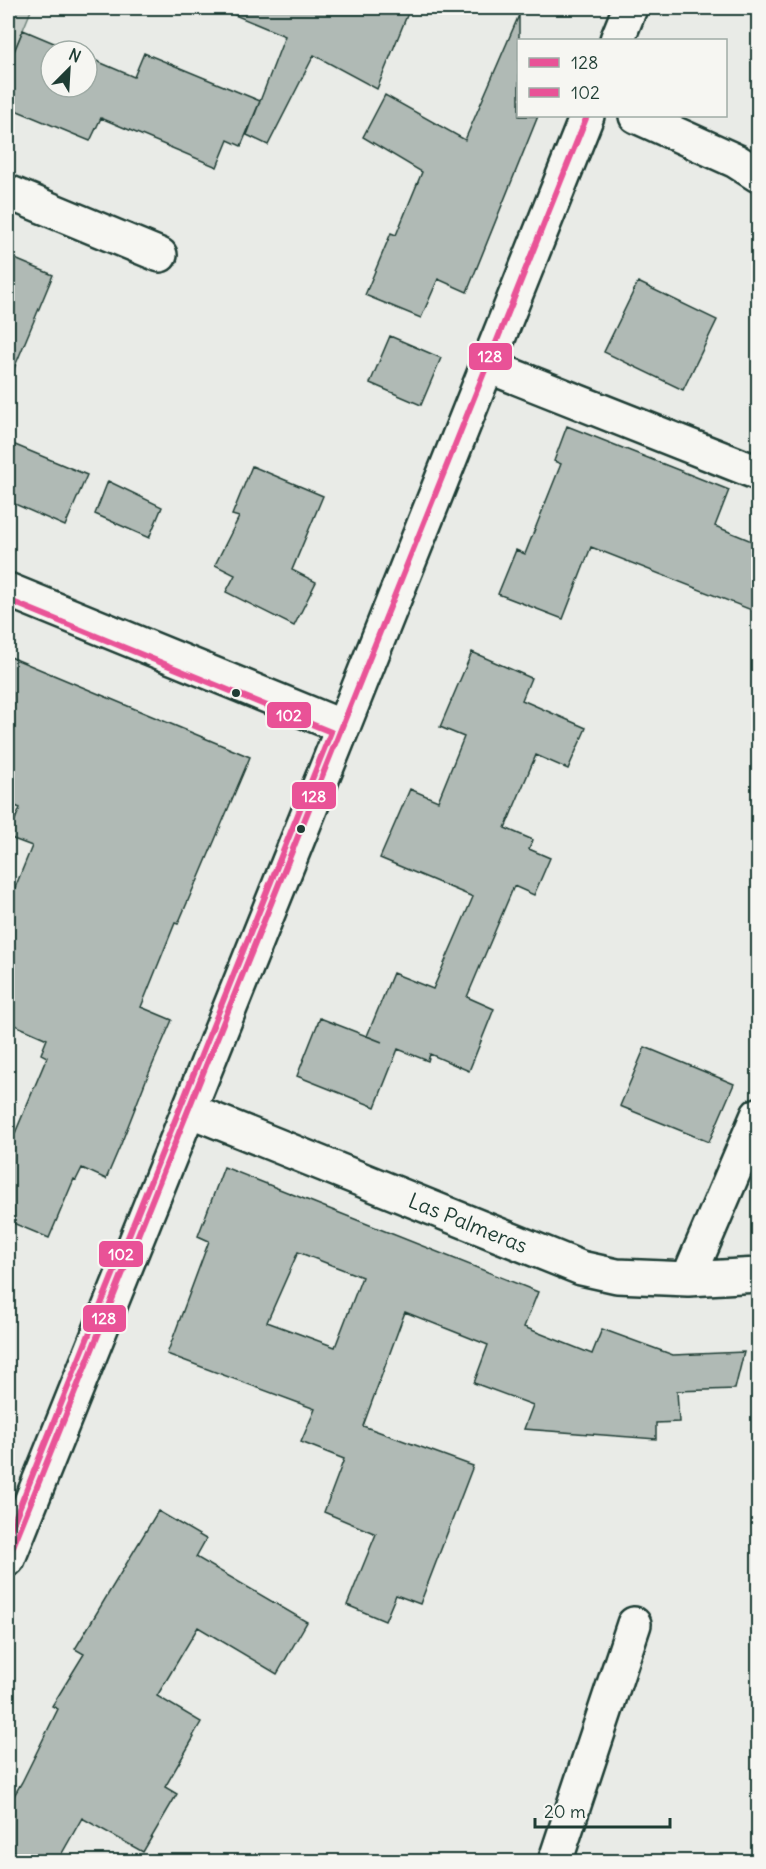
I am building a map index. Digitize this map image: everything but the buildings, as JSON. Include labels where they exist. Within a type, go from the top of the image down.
[{"type":"street","points":[[617,39],[630,8]]},
{"type":"street","points":[[8,1559],[587,117]]},
{"type":"street","points":[[638,117],[736,161],[759,175]]},
{"type":"street","points":[[8,192],[160,255]]},
{"type":"street","points":[[488,366],[759,473]]},
{"type":"street","points":[[8,590],[343,727]]},
{"type":"street","name":"Las Palmeras","points":[[189,1110],[581,1269],[617,1276],[688,1279],[759,1275]]},
{"type":"street","points":[[688,1279],[759,1115]]},
{"type":"street","points":[[555,1862],[634,1624]]},
{"type":"shaded area","points":[[8,8],[32,8],[8,66]]},
{"type":"transit line","name":"128","points":[[8,1559],[587,117]]},
{"type":"transit line","name":"102","points":[[8,600],[331,732],[8,1536]]}]
